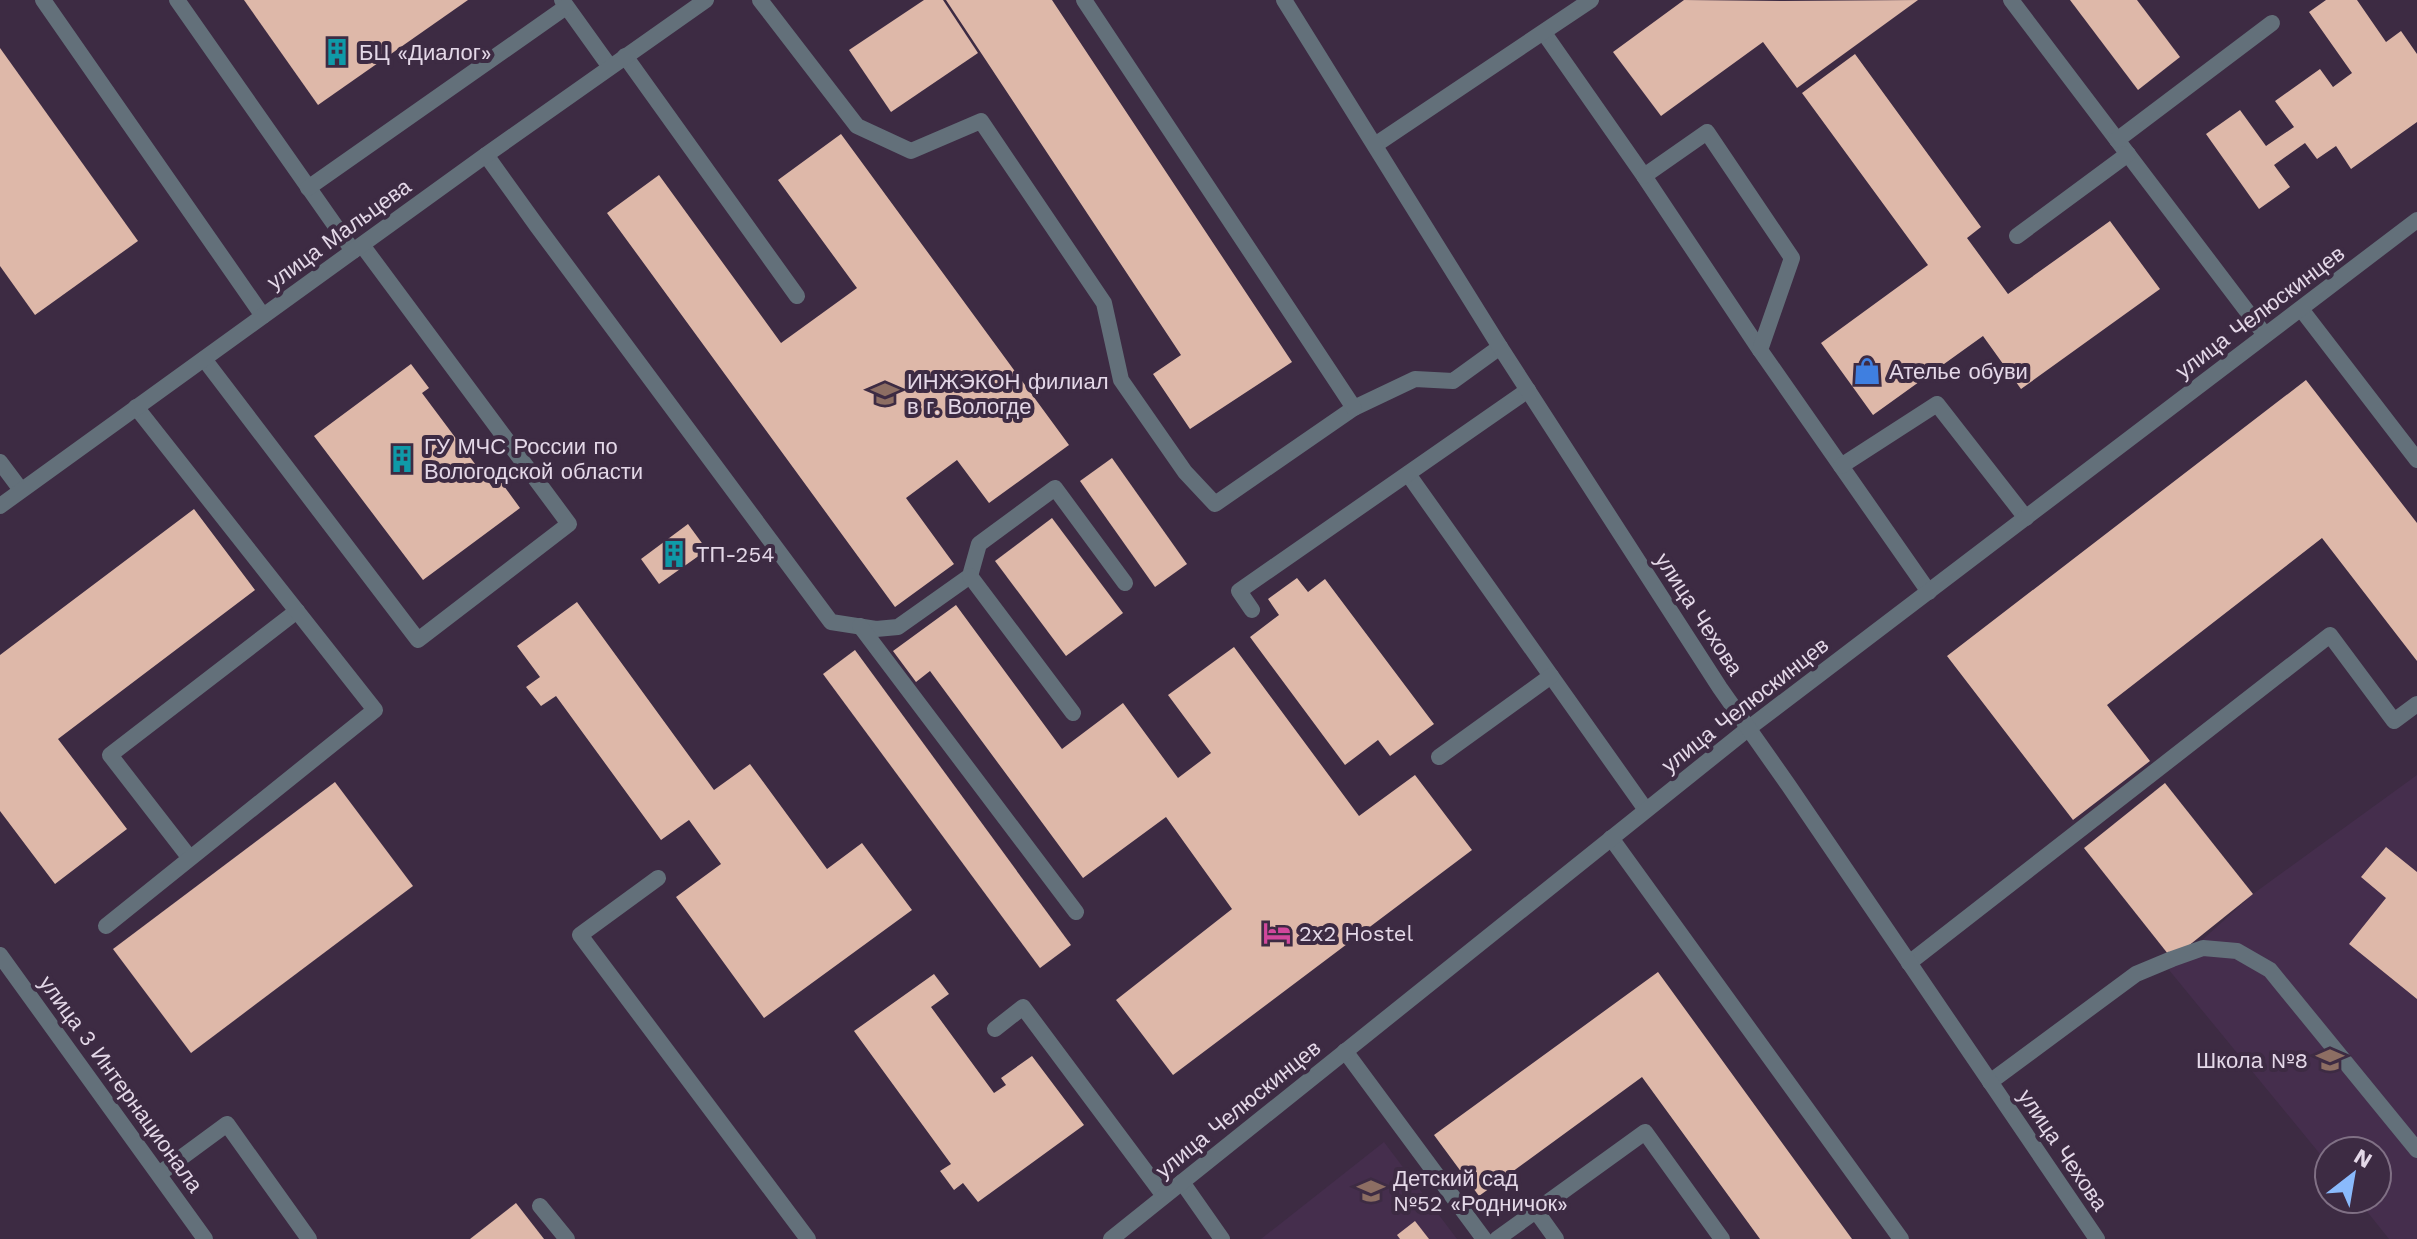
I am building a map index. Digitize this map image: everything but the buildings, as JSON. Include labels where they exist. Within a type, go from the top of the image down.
[{"type":"street","points":[[43,0],[263,316]]},
{"type":"street","points":[[177,0],[308,188],[569,524],[418,640],[204,359]]},
{"type":"street","name":"улица Мальцева","points":[[0,506],[705,0]]},
{"type":"street","points":[[760,0],[857,126],[911,151],[981,121],[1104,303],[1121,380],[1185,472],[1215,504],[1354,408],[1415,379],[1453,381],[1500,347]]},
{"type":"street","points":[[1084,0],[1354,408]]},
{"type":"street","name":"улица Чехова","points":[[1284,0],[1500,347],[1720,688],[2097,1239]]},
{"type":"street","points":[[1375,145],[1591,0]]},
{"type":"street","points":[[2011,0],[2265,335]]},
{"type":"street","points":[[308,188],[564,3],[610,67]]},
{"type":"street","points":[[2117,140],[2272,23]]},
{"type":"street","points":[[1544,33],[1929,592]]},
{"type":"street","points":[[625,56],[797,296]]},
{"type":"street","points":[[1644,176],[1707,132],[1792,258],[1760,350]]},
{"type":"street","points":[[2017,236],[2128,154]]},
{"type":"street","points":[[486,155],[831,622],[876,629],[898,627],[970,576],[979,544],[1055,488],[1125,583]]},
{"type":"street","name":"улица Челюскинцев","points":[[1111,1239],[1749,728],[2417,220]]},
{"type":"street","points":[[2301,309],[2417,460]]},
{"type":"street","points":[[1252,610],[1239,591],[1528,390]]},
{"type":"street","points":[[1841,466],[1937,404],[2026,518]]},
{"type":"street","points":[[106,926],[375,710],[136,407]]},
{"type":"street","points":[[0,462],[21,490]]},
{"type":"street","points":[[1408,474],[1646,810]]},
{"type":"street","points":[[970,576],[1073,713]]},
{"type":"street","points":[[189,857],[110,755],[297,611]]},
{"type":"street","points":[[860,626],[1076,912]]},
{"type":"street","points":[[1909,963],[2330,635],[2394,721],[2417,704]]},
{"type":"street","points":[[1439,757],[1551,676]]},
{"type":"street","points":[[1611,838],[1901,1239]]},
{"type":"street","points":[[658,878],[580,935],[808,1239]]},
{"type":"street","points":[[1990,1082],[2136,974],[2203,948],[2237,951],[2270,970],[2417,1150]]},
{"type":"street","name":"улица 3 Интернационала","points":[[2,962],[205,1239]]},
{"type":"street","points":[[995,1029],[1023,1007],[1164,1196]]},
{"type":"street","points":[[1345,1051],[1484,1239]]},
{"type":"street","points":[[159,1174],[227,1124],[309,1239]]},
{"type":"street","points":[[1497,1239],[1645,1132],[1722,1239]]},
{"type":"street","points":[[1182,1182],[1222,1239]]},
{"type":"street","points":[[540,1206],[567,1239]]},
{"type":"street","points":[[1536,1211],[1556,1239]]},
{"type":"shaded area","name":"Школа №8","points":[[2417,775],[2417,1239],[2389,1239],[2370,1215],[2393,1215],[2393,1135],[2313,1135],[2313,1146],[2169,970],[2253,894]]},
{"type":"shaded area","name":"Детский сад №52 «Родничок»","points":[[1384,1142],[1457,1239],[1261,1239]]},
{"type":"place","name":"БЦ «Диалог»","points":[[337,52]]},
{"type":"place","name":"Ателье обуви","points":[[1867,371]]},
{"type":"place","name":"ИНЖЭКОН филиал в г. Вологде","points":[[885,394]]},
{"type":"place","name":"ГУ МЧС России по Вологодской области","points":[[402,459]]},
{"type":"place","name":"ТП-254","points":[[674,554]]},
{"type":"place","name":"2x2 Hostel","points":[[1277,933]]},
{"type":"place","name":"Школа №8","points":[[2330,1060]]},
{"type":"place","name":"Детский сад №52 «Родничок»","points":[[1371,1191]]}]
